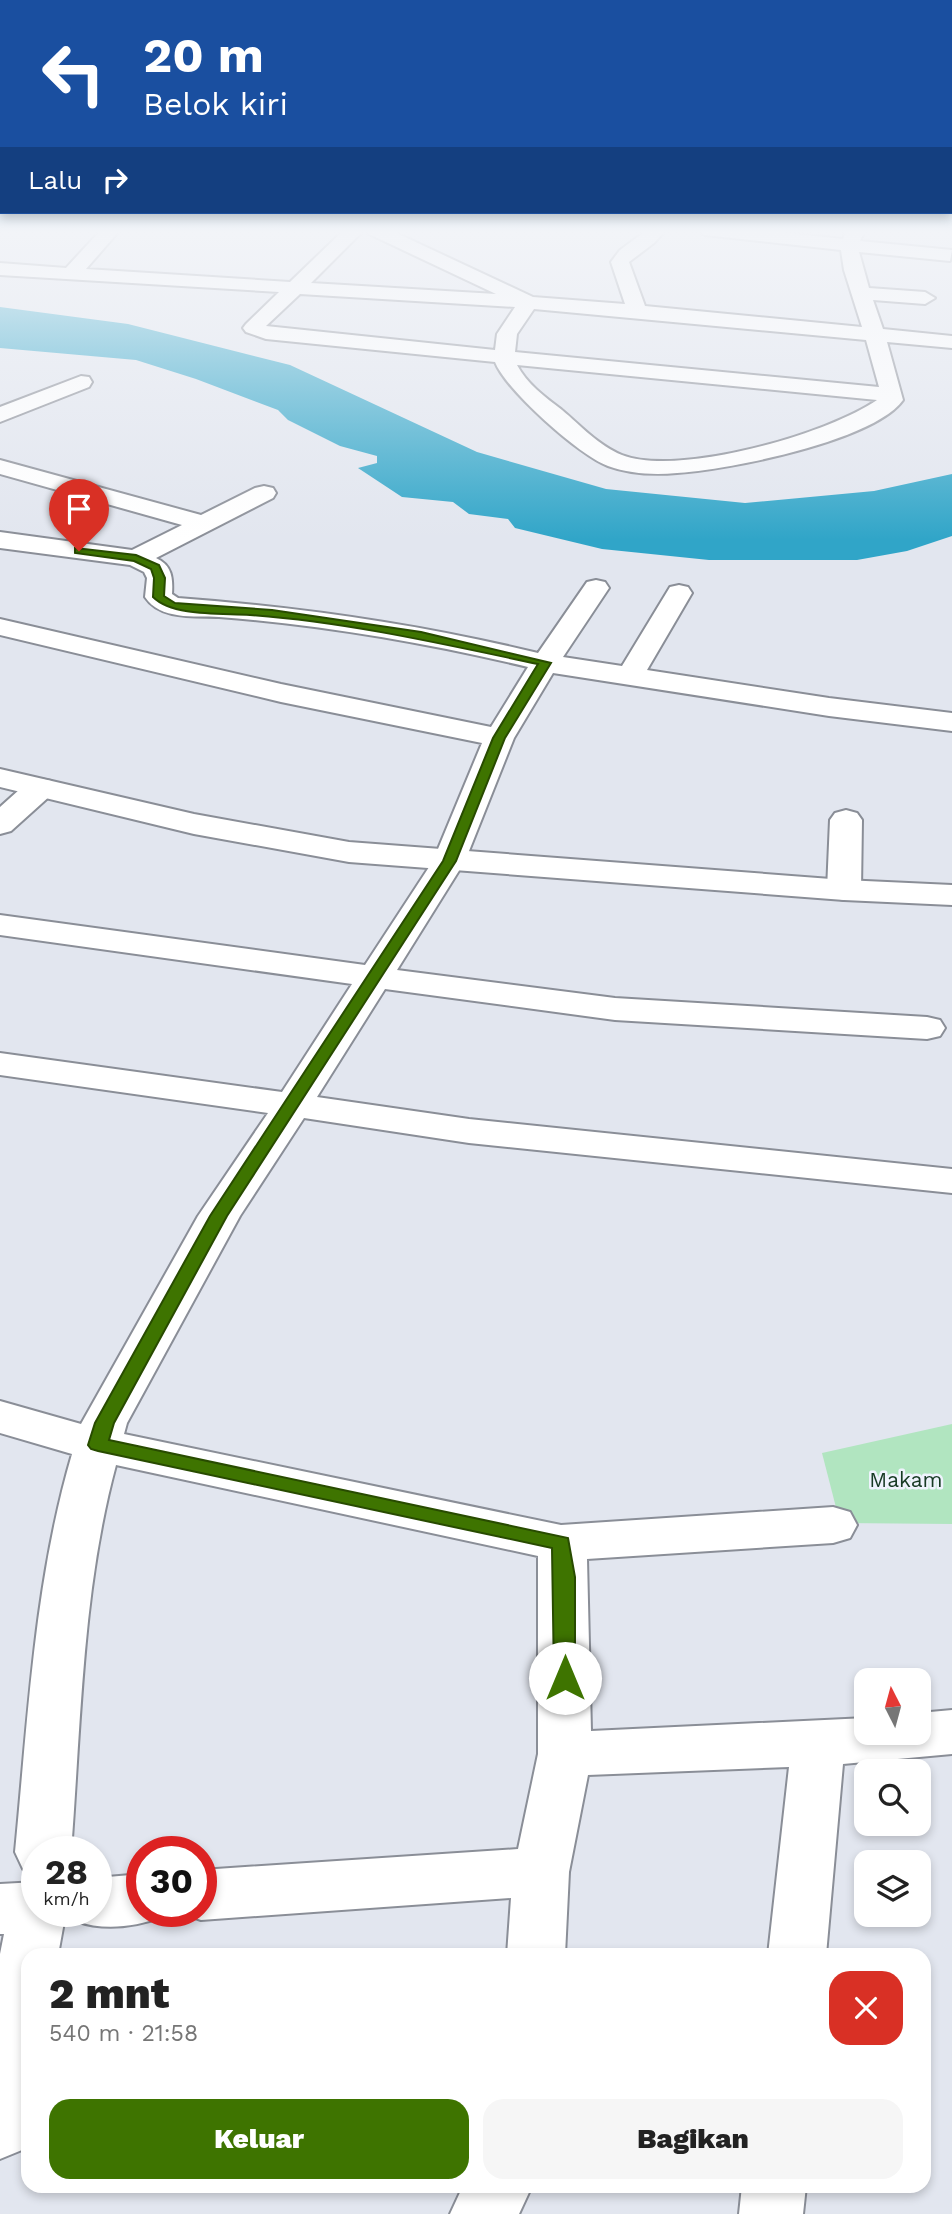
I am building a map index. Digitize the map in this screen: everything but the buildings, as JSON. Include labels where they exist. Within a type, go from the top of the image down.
[{"type":"street","points":[[268,333],[892,395]]},
{"type":"street","points":[[507,333],[504,357],[506,370],[543,406],[614,461],[643,468],[707,463],[796,443],[878,412],[892,400],[892,395],[875,335]]},
{"type":"street","points":[[858,333],[952,342]]},
{"type":"street","points":[[2,413],[81,382]]},
{"type":"street","points":[[0,467],[202,523]]},
{"type":"street","points":[[136,558],[264,493]]},
{"type":"street","points":[[0,540],[136,558],[155,567],[160,578],[158,597],[172,606],[272,613],[432,637],[545,663],[828,707],[952,722]]},
{"type":"street","points":[[44,1836],[66,1592],[82,1501],[104,1423],[219,1216],[449,861],[499,738],[596,588]]},
{"type":"street","points":[[630,676],[679,593]]},
{"type":"street","points":[[0,627],[281,693],[499,738]]},
{"type":"street","points":[[0,778],[194,824],[349,852],[844,890],[952,895]]},
{"type":"street","points":[[0,824],[40,788]]},
{"type":"street","points":[[844,890],[846,820]]},
{"type":"street","points":[[0,925],[75,933],[375,978],[616,1009],[927,1028]]},
{"type":"street","points":[[0,1063],[470,1131],[952,1181]]},
{"type":"street","points":[[0,1417],[98,1445],[561,1543],[833,1525]]},
{"type":"street","points":[[536,1948],[541,1872],[565,1754],[564,1577],[561,1543]]},
{"type":"street","points":[[565,1754],[818,1744],[952,1732]]},
{"type":"street","points":[[798,1948],[818,1744]]},
{"type":"street","points":[[217,1894],[541,1872]]},
{"type":"street","points":[[0,1909],[21,1909]]},
{"type":"street","points":[[31,1948],[34,1927]]},
{"type":"street","points":[[0,2129],[21,2005]]},
{"type":"street","points":[[482,2214],[496,2193]]},
{"type":"street","points":[[771,2214],[773,2193]]},
{"type":"green space","name":"Makam","points":[[952,1424],[952,1524],[840,1523],[822,1453]]},
{"type":"water","points":[[0,333],[165,333],[290,365],[477,452],[606,489],[745,503],[874,491],[952,474],[952,536],[907,551],[857,560],[709,560],[602,549],[515,528],[508,519],[469,514],[453,502],[402,497],[358,468],[377,463],[377,456],[340,446],[288,420],[278,410],[196,379],[136,360],[0,348]]},
{"type":"route","points":[[79,551],[136,558],[155,567],[160,578],[158,597],[172,606],[272,613],[421,635],[545,663],[499,738],[449,861],[219,1216],[104,1423],[98,1445],[561,1543],[565,1678]]}]
